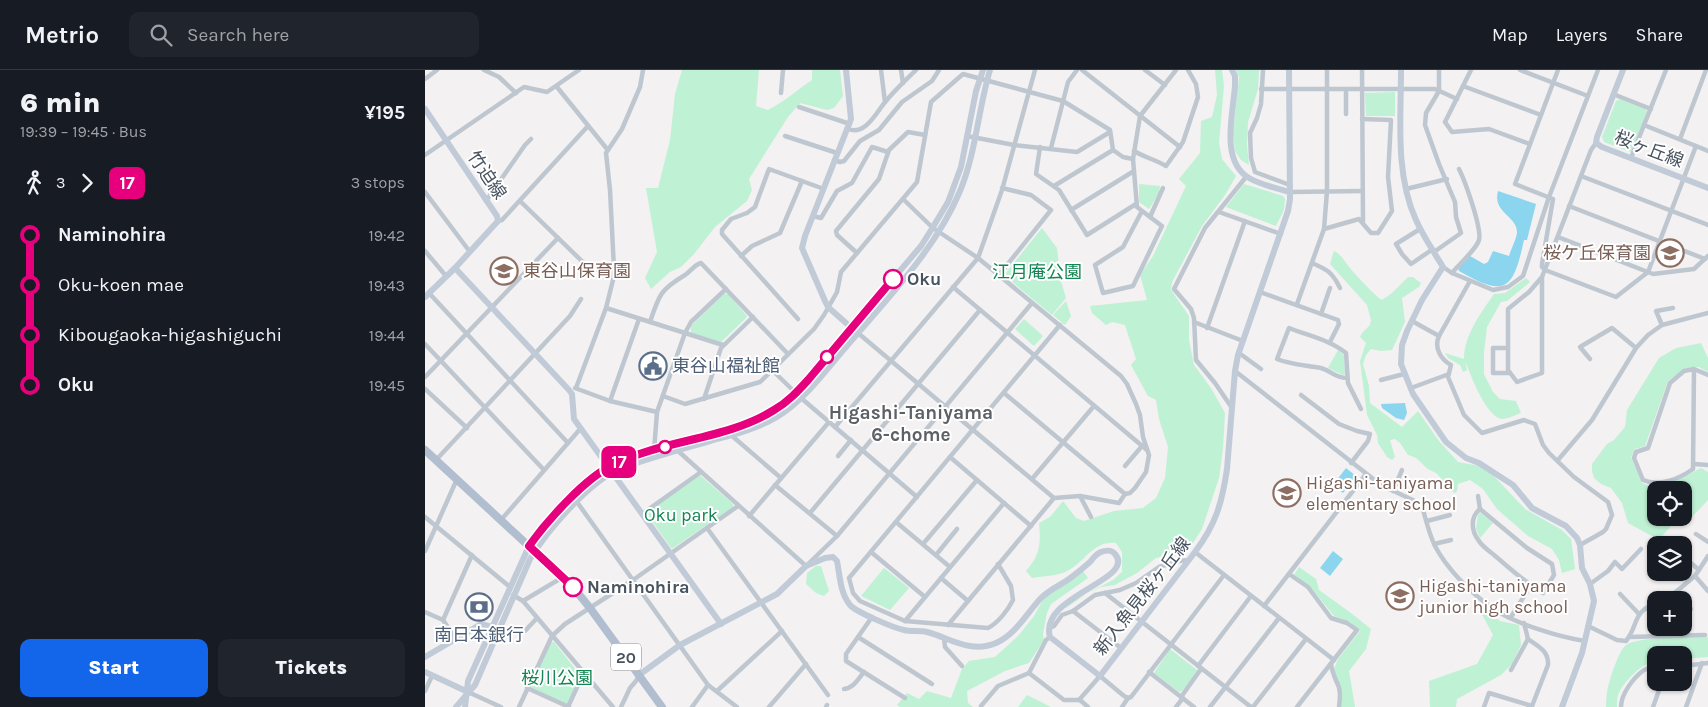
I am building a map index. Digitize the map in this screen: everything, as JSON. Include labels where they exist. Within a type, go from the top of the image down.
[{"type":"main road","name":"20","points":[[425,450],[563,577],[590,608],[662,707]]},
{"type":"street","points":[[425,79],[437,70]]},
{"type":"street","points":[[484,70],[499,77],[516,93]]},
{"type":"street","points":[[570,70],[574,75]]},
{"type":"street","points":[[425,155],[526,87],[544,92],[551,91],[579,70]]},
{"type":"street","points":[[643,70],[640,87],[622,129],[606,153],[615,269],[606,308],[573,390],[574,418],[721,624]]},
{"type":"street","points":[[781,93],[783,70]]},
{"type":"street","points":[[846,70],[851,112],[849,126],[802,242],[802,248],[828,307],[1055,498],[1080,496],[1119,503],[1125,494],[1128,494],[1135,488],[1146,472],[1149,458],[1139,415],[1125,381],[978,258],[933,228],[903,199]]},
{"type":"street","points":[[881,70],[885,102]]},
{"type":"street","points":[[901,70],[903,83]]},
{"type":"street","points":[[799,107],[856,130],[870,123],[885,102],[916,70]]},
{"type":"street","points":[[785,136],[836,156],[840,162],[844,161],[855,146],[879,130],[898,106],[932,81],[939,70]]},
{"type":"street","points":[[456,707],[475,685],[532,549],[541,542],[599,480],[611,469],[678,451],[730,432],[798,396],[858,333],[939,232],[961,190],[975,137],[983,70]]},
{"type":"street","points":[[798,396],[921,246],[933,228],[948,202],[961,167],[967,136],[983,80],[990,70]]},
{"type":"street","points":[[835,427],[978,258],[1002,188],[1035,70]]},
{"type":"street","points":[[1051,148],[1068,82],[1077,70]]},
{"type":"street","points":[[1082,70],[1181,147]]},
{"type":"street","points":[[1145,70],[1165,85]]},
{"type":"street","points":[[1142,210],[1123,247],[1095,265],[1103,293],[1133,286],[1162,226],[1142,210],[1137,207],[1133,158],[1140,116],[1176,70]]},
{"type":"street","points":[[1134,151],[1153,158],[1166,166],[1181,147],[1198,97],[1196,84],[1188,70]]},
{"type":"street","points":[[1232,70],[1235,76],[1235,86],[1231,150],[1234,162],[1247,177],[1255,181],[1290,189],[1363,191]]},
{"type":"street","points":[[1263,70],[1261,104],[1250,133],[1251,158],[1255,172],[1290,189]]},
{"type":"street","name":"新入魚見桜ヶ丘線","points":[[1050,637],[1100,676],[1207,536],[1215,522],[1225,484],[1235,371],[1239,353],[1288,211],[1290,189],[1289,70]]},
{"type":"street","points":[[1297,304],[1324,229],[1327,191],[1327,70]]},
{"type":"street","points":[[1362,70],[1362,119],[1363,221],[1371,233],[1378,233],[1392,211],[1387,177],[1391,120],[1362,119]]},
{"type":"street","points":[[1401,70],[1401,153],[1406,189],[1411,207],[1420,228],[1443,267],[1493,290],[1508,287],[1519,280],[1526,269],[1549,197],[1599,70]]},
{"type":"street","points":[[1420,228],[1396,244],[1411,264],[1461,233],[1456,217],[1455,202],[1425,125],[1427,113],[1439,90],[1439,70]]},
{"type":"street","points":[[1471,70],[1445,122],[1452,132],[1489,129],[1530,144]]},
{"type":"street","points":[[1522,70],[1588,96]]},
{"type":"street","points":[[1558,70],[1515,184],[1553,199],[1542,264],[1545,270],[1616,297],[1637,282],[1648,272],[1696,146]]},
{"type":"street","name":"桜ヶ丘線","points":[[1623,70],[1596,143],[1708,188]]},
{"type":"street","points":[[1631,158],[1666,70]]},
{"type":"street","points":[[1680,140],[1706,70]]},
{"type":"street","points":[[663,396],[685,404],[760,382],[814,329],[837,292],[841,272],[917,182],[931,102],[963,74],[1063,101],[1110,130],[1113,150],[1123,157],[1133,158]]},
{"type":"street","points":[[1463,86],[1541,115]]},
{"type":"street","points":[[557,87],[607,149]]},
{"type":"street","points":[[1261,89],[1435,89],[1457,99]]},
{"type":"street","points":[[1346,89],[1346,114]]},
{"type":"street","points":[[1613,94],[1651,109]]},
{"type":"street","name":"竹迫線","points":[[425,109],[497,216],[498,221],[455,268],[427,295]]},
{"type":"street","points":[[498,221],[502,220],[588,126]]},
{"type":"street","points":[[1644,126],[1708,151]]},
{"type":"street","points":[[857,253],[836,232],[879,179],[888,152],[908,132],[925,135]]},
{"type":"street","points":[[967,136],[1014,145],[1077,152],[1110,132]]},
{"type":"street","points":[[486,201],[531,139]]},
{"type":"street","points":[[1542,277],[1542,373],[1517,382],[1508,370],[1508,309],[1529,292],[1542,277],[1593,146],[1596,143]]},
{"type":"street","points":[[813,216],[821,218],[837,192],[852,183],[872,147],[888,152]]},
{"type":"street","points":[[1040,147],[1036,174],[1059,190],[1087,235],[1136,204]]},
{"type":"street","points":[[1054,186],[1113,150]]},
{"type":"street","points":[[798,319],[722,234],[722,230],[731,219],[747,213],[755,207],[769,169],[824,189]]},
{"type":"street","points":[[1452,272],[1476,246],[1480,238],[1468,188],[1459,169]]},
{"type":"street","points":[[1071,210],[1133,171]]},
{"type":"street","points":[[1581,176],[1708,225]]},
{"type":"street","points":[[1232,408],[1196,360],[1194,322],[1191,309],[1174,289],[1205,228],[1247,177]]},
{"type":"street","points":[[1406,189],[1447,179]]},
{"type":"street","points":[[741,256],[752,246],[780,233],[802,181]]},
{"type":"street","points":[[999,275],[1051,210],[1031,196],[1002,188]]},
{"type":"street","points":[[1150,217],[1163,188]]},
{"type":"street","points":[[425,192],[470,252]]},
{"type":"street","points":[[519,201],[591,270],[615,269]]},
{"type":"street","points":[[1569,206],[1707,258]]},
{"type":"street","points":[[1219,212],[1281,234]]},
{"type":"street","points":[[1324,229],[1359,219],[1363,221]]},
{"type":"street","points":[[1207,328],[1245,221]]},
{"type":"street","points":[[1558,237],[1653,274],[1694,269],[1707,258]]},
{"type":"street","points":[[425,377],[558,238]]},
{"type":"street","points":[[425,251],[446,276]]},
{"type":"street","points":[[1312,263],[1327,269],[1334,275],[1340,288]]},
{"type":"street","points":[[651,322],[659,296],[672,282],[687,274],[698,264],[704,265],[789,354]]},
{"type":"street","points":[[1443,267],[1422,300],[1412,321],[1402,345],[1400,354],[1401,364],[1404,374],[1427,416],[1446,442],[1466,458],[1479,463],[1513,485],[1532,508],[1567,526],[1573,532],[1580,545],[1582,568],[1590,584],[1594,608],[1587,626],[1579,663],[1562,707]]},
{"type":"street","points":[[455,268],[535,354],[573,390],[657,412]]},
{"type":"street","points":[[1470,281],[1436,343],[1442,359],[1451,365],[1449,377],[1464,415],[1482,433],[1514,422],[1530,421],[1537,427],[1545,448],[1574,477],[1608,502],[1612,515],[1603,532],[1580,545]]},
{"type":"street","points":[[953,287],[1148,451]]},
{"type":"street","points":[[1321,314],[1330,288]]},
{"type":"street","points":[[654,458],[657,412],[685,334],[691,322],[726,289]]},
{"type":"street","points":[[1261,292],[1338,320],[1339,324],[1329,342]]},
{"type":"street","points":[[427,295],[467,334],[568,443]]},
{"type":"street","points":[[437,460],[571,316],[581,299]]},
{"type":"street","points":[[673,445],[806,566],[837,536],[1032,302]]},
{"type":"street","points":[[606,308],[723,346]]},
{"type":"street","points":[[1662,326],[1656,311],[1673,308]]},
{"type":"street","points":[[810,513],[980,310]]},
{"type":"street","points":[[1558,460],[1592,420],[1636,348],[1648,335],[1662,326],[1708,314]]},
{"type":"street","points":[[704,399],[723,346],[753,317]]},
{"type":"street","points":[[610,401],[639,319]]},
{"type":"street","points":[[1412,321],[1439,336]]},
{"type":"street","points":[[1194,322],[1243,341]]},
{"type":"street","points":[[841,581],[849,578],[897,522],[1060,325]]},
{"type":"street","points":[[1347,378],[1339,378],[1322,368],[1289,364],[1277,359],[1289,328],[1329,342],[1347,355],[1348,383],[1361,409]]},
{"type":"street","points":[[1590,359],[1579,348],[1612,328],[1636,348]]},
{"type":"street","points":[[425,344],[545,470]]},
{"type":"street","points":[[1508,348],[1493,348],[1493,373],[1510,373]]},
{"type":"street","points":[[1239,353],[1261,369]]},
{"type":"street","points":[[1694,369],[1693,469],[1679,477],[1650,484],[1643,480],[1634,458],[1636,452],[1648,448],[1670,383],[1684,371],[1694,369],[1708,375]]},
{"type":"street","points":[[772,370],[798,396],[917,497]]},
{"type":"street","points":[[1235,371],[1381,485],[1423,506],[1434,544],[1450,569],[1493,609],[1553,634],[1585,641]]},
{"type":"street","points":[[1381,380],[1404,374]]},
{"type":"street","points":[[1411,388],[1449,374]]},
{"type":"street","points":[[425,389],[467,428]]},
{"type":"street","points":[[1004,392],[1125,494]]},
{"type":"street","points":[[1301,394],[1339,424],[1370,434],[1368,441],[1351,463]]},
{"type":"street","points":[[1032,479],[1094,406]]},
{"type":"street","points":[[749,516],[829,422]]},
{"type":"street","points":[[501,520],[581,428]]},
{"type":"street","points":[[465,707],[468,681],[510,587],[532,549],[584,485],[611,469],[654,450],[730,432]]},
{"type":"street","points":[[730,432],[781,478]]},
{"type":"street","points":[[838,456],[851,440]]},
{"type":"street","points":[[1125,466],[1142,446]]},
{"type":"street","points":[[950,457],[1031,526]]},
{"type":"street","points":[[1694,464],[1708,465]]},
{"type":"street","points":[[1393,491],[1402,470]]},
{"type":"street","points":[[642,514],[701,472]]},
{"type":"street","points":[[1264,606],[1366,474]]},
{"type":"street","points":[[425,551],[457,479]]},
{"type":"street","points":[[923,544],[977,480]]},
{"type":"street","points":[[775,485],[837,536]]},
{"type":"street","points":[[1080,496],[1091,517]]},
{"type":"street","points":[[1478,496],[1480,510],[1527,548],[1552,564],[1554,575],[1543,594],[1518,576],[1479,542],[1473,531],[1473,524],[1475,514],[1480,510]]},
{"type":"street","points":[[948,624],[1055,498]]},
{"type":"street","points":[[577,502],[708,685],[737,707]]},
{"type":"street","points":[[905,620],[1004,503]]},
{"type":"street","points":[[519,707],[552,636],[565,624],[633,580],[738,506]]},
{"type":"street","points":[[1427,521],[1450,515]]},
{"type":"street","points":[[425,517],[510,587]]},
{"type":"street","points":[[897,522],[950,567]]},
{"type":"street","points":[[707,528],[828,695]]},
{"type":"street","points":[[936,554],[957,529]]},
{"type":"street","points":[[1695,534],[1708,542]]},
{"type":"street","points":[[1434,544],[1451,540]]},
{"type":"street","points":[[1590,584],[1608,571],[1615,562],[1622,569],[1641,549]]},
{"type":"street","name":"新入魚見桜ヶ丘線","points":[[639,675],[680,645],[777,594],[806,566],[825,558],[833,557],[837,561],[844,596],[854,609],[901,630],[923,632],[972,647],[982,647],[998,642],[1010,634],[1041,598],[1075,574],[1098,553],[1108,551],[1114,553],[1118,562],[1116,570],[1106,578],[1086,588],[1055,613],[1050,620],[1049,629]]},
{"type":"street","points":[[871,552],[925,597]]},
{"type":"street","points":[[1195,552],[1306,639],[1332,662],[1335,681],[1340,695],[1339,707]]},
{"type":"street","points":[[443,620],[472,555]]},
{"type":"street","points":[[1679,591],[1695,576],[1708,556]]},
{"type":"street","points":[[981,706],[998,686],[1029,673],[1046,640],[1050,637],[1049,629],[1054,626],[1062,615],[1073,611],[1092,596],[1120,590],[1130,586],[1159,567],[1189,560]]},
{"type":"street","points":[[849,578],[853,593],[860,601],[905,620],[988,628],[1001,616],[1013,600],[1011,586],[998,564]]},
{"type":"street","points":[[1692,564],[1699,570]]},
{"type":"street","points":[[1289,574],[1308,588],[1331,618],[1347,623],[1357,630],[1297,707]]},
{"type":"street","points":[[1122,707],[1224,575]]},
{"type":"street","points":[[1695,576],[1708,591]]},
{"type":"street","points":[[523,601],[563,577]]},
{"type":"street","points":[[941,578],[968,601]]},
{"type":"street","points":[[1511,618],[1531,585]]},
{"type":"street","points":[[1105,593],[1252,707],[1306,639]]},
{"type":"street","points":[[1620,594],[1639,614]]},
{"type":"street","points":[[513,595],[523,601],[613,707]]},
{"type":"street","points":[[1176,707],[1200,667],[1251,596]]},
{"type":"street","points":[[1587,626],[1623,642],[1629,637],[1639,614],[1647,607]]},
{"type":"street","points":[[1073,611],[1121,648]]},
{"type":"street","points":[[425,618],[426,612],[443,620],[456,639]]},
{"type":"street","points":[[872,617],[846,654],[846,661],[905,698]]},
{"type":"street","points":[[525,632],[537,618]]},
{"type":"street","points":[[1210,707],[1279,618]]},
{"type":"street","points":[[1511,670],[1527,639],[1524,623]]},
{"type":"street","points":[[425,657],[481,624],[492,627]]},
{"type":"street","points":[[717,691],[782,631]]},
{"type":"street","points":[[1629,637],[1705,635]]},
{"type":"street","points":[[858,637],[932,684]]},
{"type":"street","points":[[944,638],[945,647],[962,666]]},
{"type":"street","points":[[1484,707],[1489,693],[1532,706],[1549,661],[1544,651],[1527,639]]},
{"type":"street","points":[[1687,707],[1702,663]]},
{"type":"street","points":[[1692,665],[1708,663]]},
{"type":"street","points":[[769,707],[806,664]]},
{"type":"street","points":[[1621,707],[1621,700],[1632,682],[1647,670]]},
{"type":"street","points":[[425,672],[501,707]]},
{"type":"street","points":[[527,688],[569,707],[584,672]]},
{"type":"street","points":[[844,689],[848,689],[864,672]]},
{"type":"street","points":[[1149,672],[1194,707]]},
{"type":"street","points":[[1029,673],[1064,700],[1079,700],[1089,707]]},
{"type":"street","points":[[621,707],[639,675]]},
{"type":"street","points":[[425,691],[432,676]]},
{"type":"street","points":[[1079,700],[1100,676],[1128,698]]},
{"type":"street","points":[[692,707],[708,685]]},
{"type":"street","points":[[1653,707],[1659,691]]},
{"type":"street","points":[[461,707],[468,692]]},
{"type":"green space","points":[[682,70],[759,70],[756,106],[768,110],[812,80],[812,70],[840,70],[843,96],[834,108],[827,110],[800,103],[788,117],[749,179],[752,190],[747,201],[715,227],[681,267],[670,272],[651,289],[645,278],[657,252],[646,188],[658,188],[670,140],[675,94]]},
{"type":"green space","points":[[1215,70],[1222,70],[1224,86],[1219,143],[1222,159],[1236,176],[1225,195],[1202,226],[1172,282],[1171,290],[1189,316],[1189,340],[1194,365],[1211,388],[1225,413],[1219,478],[1202,529],[1185,555],[1175,554],[1156,558],[1137,573],[1115,585],[1101,587],[1088,593],[1113,580],[1122,572],[1122,552],[1116,543],[1101,545],[1074,567],[1063,573],[1032,578],[1026,571],[1039,549],[1039,523],[1050,517],[1063,501],[1076,518],[1084,521],[1114,511],[1143,508],[1156,498],[1165,478],[1168,447],[1159,419],[1156,400],[1148,396],[1131,365],[1136,359],[1125,325],[1112,322],[1106,325],[1092,313],[1090,306],[1147,300],[1140,275],[1153,256],[1186,186],[1179,179],[1200,153],[1201,121],[1212,117],[1217,95]]},
{"type":"green space","points":[[1236,70],[1259,70],[1258,89],[1248,122],[1247,145],[1249,165],[1241,160],[1235,151],[1233,133],[1239,77]]},
{"type":"green space","points":[[1395,92],[1395,116],[1366,116],[1365,93]]},
{"type":"green space","points":[[1620,99],[1645,108],[1647,112],[1631,152],[1604,142],[1602,137],[1616,101]]},
{"type":"green space","points":[[1139,184],[1160,186],[1159,193],[1149,209],[1139,202]]},
{"type":"green space","points":[[1244,184],[1283,196],[1285,199],[1284,210],[1276,226],[1226,207]]},
{"type":"green space","name":"江月庵公園","points":[[1042,228],[1057,248],[1061,281],[1066,298],[1052,315],[1005,276]]},
{"type":"green space","points":[[1334,251],[1341,256],[1361,280],[1382,300],[1408,277],[1413,277],[1421,283],[1419,287],[1402,298],[1405,322],[1392,350],[1381,351],[1371,349],[1366,355],[1363,364],[1369,386],[1370,403],[1402,427],[1418,411],[1439,441],[1458,462],[1480,466],[1492,474],[1525,509],[1562,530],[1571,539],[1575,569],[1562,573],[1559,560],[1552,549],[1528,536],[1497,509],[1483,489],[1470,480],[1458,484],[1457,491],[1455,493],[1452,492],[1437,474],[1417,459],[1408,455],[1395,439],[1390,440],[1395,457],[1392,460],[1387,457],[1378,443],[1377,435],[1367,415],[1360,361],[1366,343],[1360,337],[1370,325],[1371,320],[1367,305],[1330,264]]},
{"type":"green space","points":[[1526,278],[1530,282],[1507,301],[1501,302],[1487,327],[1484,374],[1493,392],[1500,399],[1516,401],[1521,413],[1502,419],[1490,411],[1475,384],[1465,360],[1467,370],[1463,372],[1460,365],[1448,358],[1445,353],[1464,359],[1470,333],[1494,294],[1505,293]]},
{"type":"green space","points":[[724,294],[728,294],[747,316],[746,318],[721,342],[691,333],[691,326]]},
{"type":"green space","points":[[1066,301],[1071,316],[1065,325],[1053,315]]},
{"type":"green space","points":[[1024,319],[1043,336],[1034,346],[1015,329]]},
{"type":"green space","points":[[1701,343],[1708,358],[1708,372],[1699,367],[1686,368],[1668,381],[1645,446],[1635,449],[1631,457],[1642,483],[1647,485],[1647,526],[1671,526],[1662,536],[1652,536],[1628,523],[1622,503],[1611,488],[1601,484],[1594,478],[1592,464],[1607,444],[1614,440],[1625,427],[1627,410],[1659,358],[1676,348]]},
{"type":"green space","points":[[1338,350],[1344,355],[1345,374],[1343,375],[1328,368]]},
{"type":"green space","points":[[1701,468],[1708,472],[1708,500],[1692,517],[1692,481],[1674,481]]},
{"type":"green space","name":"Oku park","points":[[698,476],[701,476],[733,504],[733,507],[671,548],[647,512]]},
{"type":"green space","points":[[1481,513],[1493,523],[1480,538],[1476,529],[1478,514]]},
{"type":"green space","points":[[816,566],[821,566],[829,591],[824,596],[816,593],[806,584],[807,573]]},
{"type":"green space","points":[[1299,567],[1316,579],[1319,590],[1371,629],[1366,649],[1349,671],[1355,707],[1341,707],[1341,691],[1334,669],[1338,659],[1360,631],[1350,622],[1334,616],[1313,590],[1294,575]]},
{"type":"green space","points":[[884,568],[909,588],[890,610],[861,596]]},
{"type":"green space","points":[[1083,571],[1088,578],[1051,604],[1047,613],[1043,634],[1044,640],[1029,663],[1005,671],[967,691],[968,703],[973,707],[900,707],[897,705],[907,693],[919,699],[927,691],[951,698],[962,669],[969,661],[995,657],[1019,635],[1034,616],[1045,596]]},
{"type":"green space","points":[[1086,594],[1066,608],[1067,604]]},
{"type":"green space","points":[[1476,603],[1500,621],[1519,625],[1521,645],[1512,664],[1501,675],[1457,699],[1456,707],[1430,707],[1429,681],[1477,664],[1493,635]]},
{"type":"green space","points":[[1708,637],[1708,657],[1692,658],[1692,646],[1647,646],[1647,664],[1624,684],[1618,695],[1617,707],[1606,707],[1607,690],[1612,673],[1626,645],[1642,640]]},
{"type":"green space","name":"桜川公園","points":[[551,642],[554,642],[580,675],[568,703],[565,705],[531,688]]},
{"type":"green space","points":[[1170,649],[1197,670],[1197,673],[1179,692],[1154,673]]},
{"type":"green space","points":[[1027,695],[1051,707],[1018,707]]},
{"type":"water","points":[[1498,191],[1536,204],[1527,240],[1524,240],[1516,270],[1511,279],[1505,284],[1497,286],[1487,285],[1459,271],[1458,268],[1470,256],[1484,264],[1488,262],[1493,251],[1509,256],[1517,233],[1516,227],[1499,204],[1497,198]]},
{"type":"water","points":[[1405,403],[1407,413],[1404,420],[1396,418],[1382,408],[1381,404]]},
{"type":"water","points":[[1346,468],[1356,476],[1343,493],[1333,485]]},
{"type":"water","points":[[1333,551],[1343,559],[1330,576],[1320,568]]},
{"type":"bus line","name":"17","points":[[573,587],[529,546],[584,485],[603,470],[620,461],[750,422],[774,410],[808,380],[893,279]]},
{"type":"place","name":"桜ケ丘保育園","points":[[1670,253]]},
{"type":"place","name":"東谷山保育園","points":[[504,271]]},
{"type":"place","name":"Oku","points":[[893,279]]},
{"type":"place","name":"東谷山福祉館","points":[[653,366]]},
{"type":"place","name":"Higashi-taniyama elementary school","points":[[1287,493]]},
{"type":"place","name":"Naminohira","points":[[573,587]]},
{"type":"place","name":"Higashi-taniyama junior high school","points":[[1400,596]]},
{"type":"place","name":"南日本銀行","points":[[479,607]]},
{"type":"district","name":"Higashi-Taniyama 6-chome","points":[[911,423]]}]
